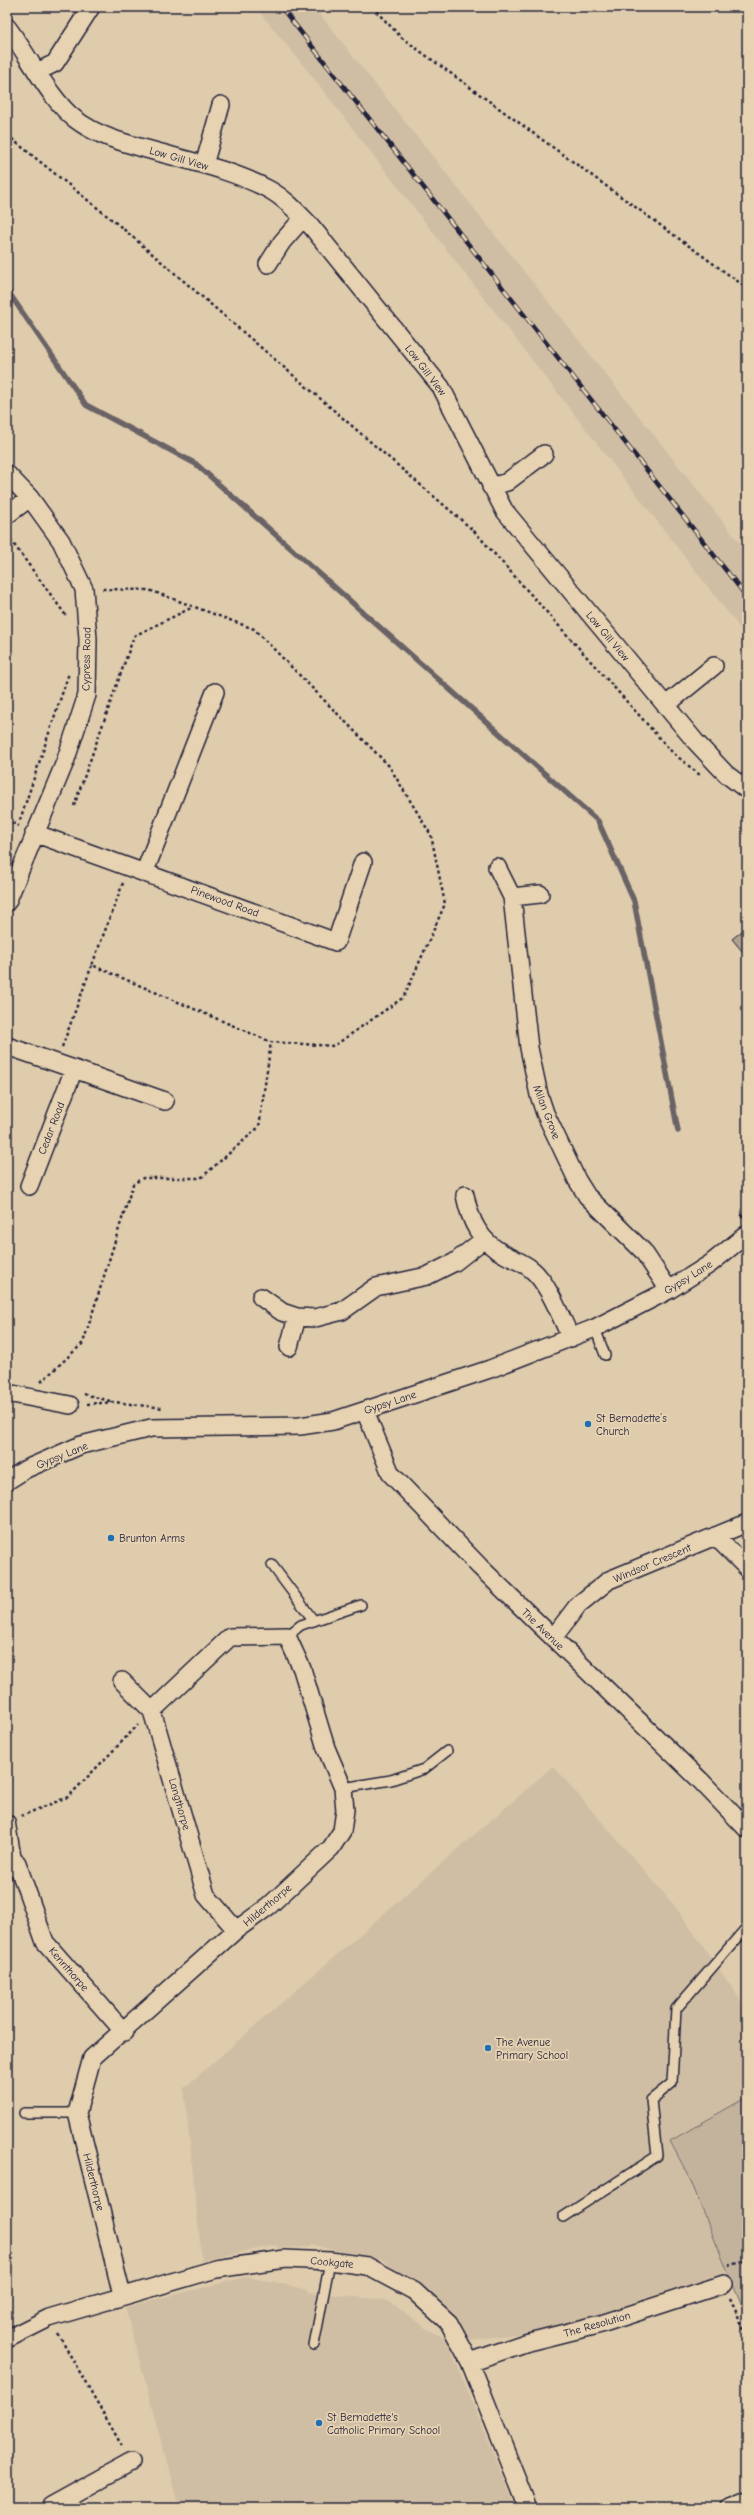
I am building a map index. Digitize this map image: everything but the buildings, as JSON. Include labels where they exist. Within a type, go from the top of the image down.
[{"type":"street","points":[[39,71],[55,62],[91,7]]},
{"type":"street","name":"Low Gill View","points":[[7,27],[39,71],[58,101],[74,118],[92,130],[116,141],[204,165],[247,179],[269,189],[287,202],[303,218],[441,387],[504,510],[666,705],[726,774],[747,790]]},
{"type":"street","points":[[204,165],[220,105]]},
{"type":"street","points":[[268,264],[282,242],[303,218]]},
{"type":"street","points":[[491,487],[507,482],[544,454]]},
{"type":"street","name":"Cypress Road","points":[[7,474],[30,498],[61,541],[84,589],[88,639],[87,695],[65,762],[34,833],[7,902]]},
{"type":"street","points":[[7,515],[30,498]]},
{"type":"street","points":[[666,705],[714,666]]},
{"type":"street","points":[[137,869],[214,692]]},
{"type":"street","name":"Pinewood Road","points":[[34,833],[336,942],[363,862]]},
{"type":"street","name":"Milan Grove","points":[[497,867],[512,897],[529,1048],[539,1095],[545,1113],[577,1180],[587,1196],[643,1251],[669,1290]]},
{"type":"street","points":[[512,897],[540,894]]},
{"type":"street","points":[[7,1046],[165,1101]]},
{"type":"street","name":"Cedar Road","points":[[29,1186],[74,1069]]},
{"type":"street","points":[[465,1195],[469,1212],[483,1240],[500,1252],[531,1269],[543,1282],[571,1338]]},
{"type":"street","name":"Gypsy Lane","points":[[7,1481],[26,1469],[81,1445],[151,1428],[300,1426],[333,1421],[490,1369],[595,1328],[669,1290],[710,1264],[747,1234]]},
{"type":"street","points":[[261,1297],[282,1312],[297,1318],[315,1318],[342,1311],[376,1287],[427,1276],[455,1262],[483,1240]]},
{"type":"street","points":[[289,1347],[297,1318]]},
{"type":"street","points":[[7,1393],[70,1405]]},
{"type":"street","name":"The Avenue","points":[[365,1410],[391,1474],[480,1567],[700,1780],[747,1829]]},
{"type":"street","name":"Windsor Crescent","points":[[553,1638],[578,1605],[610,1580],[747,1523]]},
{"type":"street","points":[[715,1536],[747,1568]]},
{"type":"street","points":[[152,1710],[230,1637],[287,1636]]},
{"type":"street","name":"Hilderthorpe","points":[[122,2295],[77,2113],[92,2058],[124,2032],[236,1930],[268,1906],[331,1848],[342,1831],[346,1810],[343,1788],[326,1748],[302,1669],[287,1636]]},
{"type":"street","name":"Langthorpe","points":[[122,1680],[152,1710],[206,1895],[236,1930]]},
{"type":"street","name":"Kennthorpe","points":[[12,1865],[45,1942],[124,2032]]},
{"type":"street","name":"Cookgate","points":[[7,2339],[49,2318],[122,2295],[216,2269],[285,2259],[330,2260],[367,2266],[414,2291],[449,2323],[470,2362],[528,2508]]},
{"type":"street","name":"The Resolution","points":[[470,2362],[525,2343],[601,2324],[724,2284]]},
{"type":"street","points":[[50,2508],[132,2462]]},
{"type":"street","points":[[730,2508],[747,2501]]},
{"type":"lane","points":[[595,1328],[605,1356]]},
{"type":"lane","points":[[272,1565],[314,1621]]},
{"type":"lane","points":[[287,1636],[301,1626],[361,1605]]},
{"type":"lane","points":[[343,1788],[391,1780],[424,1769],[447,1751]]},
{"type":"lane","points":[[10,1820],[12,1865]]},
{"type":"lane","points":[[563,2217],[657,2156],[651,2100],[672,2083],[676,2009],[747,1927]]},
{"type":"lane","points":[[24,2113],[77,2113]]},
{"type":"lane","points":[[314,2345],[330,2260]]},
{"type":"path","points":[[372,7],[402,38],[747,288]]},
{"type":"path","points":[[7,134],[121,227],[474,531],[672,752],[706,780]]},
{"type":"path","points":[[7,535],[70,621]]},
{"type":"path","points":[[84,589],[149,590],[254,628],[389,766],[431,835],[445,904],[404,997],[334,1046],[271,1042],[92,965]]},
{"type":"path","points":[[74,806],[134,636],[194,606]]},
{"type":"path","points":[[15,832],[70,669]]},
{"type":"path","points":[[56,1063],[92,965],[137,869]]},
{"type":"path","points":[[33,1398],[39,1383],[82,1343],[133,1184],[143,1178],[201,1178],[259,1127],[271,1042]]},
{"type":"path","points":[[736,1221],[747,1212]]},
{"type":"path","points":[[70,1405],[114,1402],[164,1409]]},
{"type":"path","points":[[10,1820],[68,1797],[152,1710]]},
{"type":"path","points":[[49,2318],[132,2462]]},
{"type":"shaded area","points":[[255,7],[314,7],[747,552],[747,637],[304,66]]},
{"type":"shaded area","name":"The Avenue Primary School","points":[[553,1766],[675,1906],[747,2009],[747,2097],[670,2141],[690,2179],[728,2272],[577,2321],[538,2331],[470,2340],[456,2322],[380,2258],[378,2263],[311,2244],[310,2247],[277,2248],[276,2245],[202,2261],[184,2088]]},
{"type":"shaded area","points":[[747,2097],[747,2319],[690,2179],[670,2141]]},
{"type":"shaded area","name":"St Bernadette's Catholic Primary School","points":[[245,2277],[275,2282],[308,2290],[308,2292],[386,2300],[398,2307],[428,2330],[446,2338],[516,2508],[179,2508],[125,2307]]},
{"type":"waterway","points":[[7,290],[86,405],[196,464],[598,821],[634,901],[678,1131]]},
{"type":"railway","points":[[281,7],[747,597]]},
{"type":"place","name":"St Bernadette’s Church","points":[[588,1424]]},
{"type":"place","name":"Brunton Arms","points":[[111,1538]]},
{"type":"place","name":"The Avenue Primary School","points":[[488,2048]]},
{"type":"place","name":"St Bernadette's Catholic Primary School","points":[[319,2423]]}]
